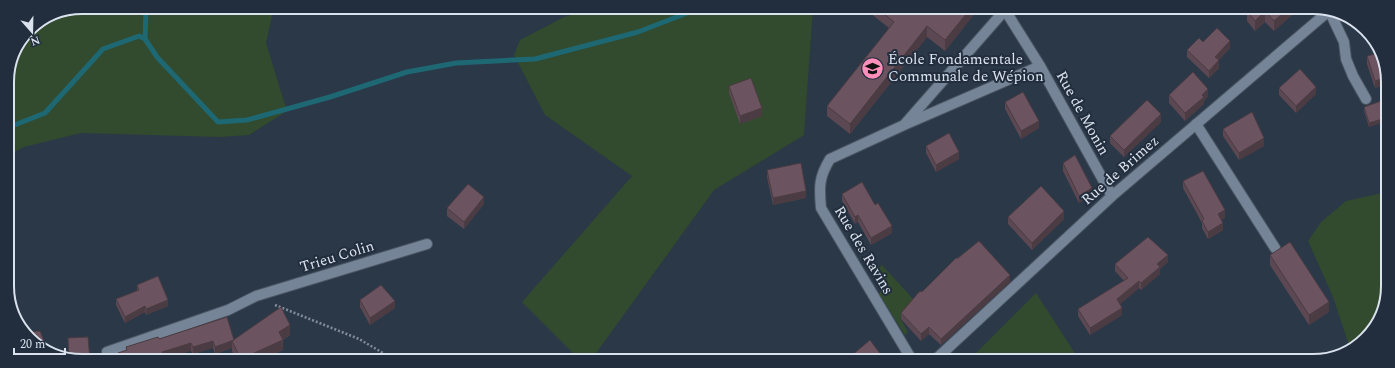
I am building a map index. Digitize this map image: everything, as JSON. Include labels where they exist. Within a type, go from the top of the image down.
[{"type":"street","name":"Rue de Monin","points":[[904,125],[1002,14]]},
{"type":"street","name":"Rue de Monin","points":[[1009,14],[1040,66],[1112,196]]},
{"type":"street","name":"Rue de Brimez","points":[[941,354],[1112,196],[1323,15]]},
{"type":"street","points":[[1331,17],[1344,42],[1346,59],[1353,76],[1366,100]]},
{"type":"street","name":"Rue de Monin","points":[[904,125],[1040,66]]},
{"type":"street","points":[[1196,124],[1275,248]]},
{"type":"street","name":"Rue des Ravins","points":[[904,125],[830,159],[823,170],[818,186],[821,208],[908,354]]},
{"type":"street","name":"Trieu Colin","points":[[107,354],[107,352],[228,310],[256,296],[427,244]]},
{"type":"path","points":[[256,296],[359,339],[384,354]]},
{"type":"green space","points":[[82,14],[272,14],[266,43],[287,111],[249,135],[219,137],[81,133],[24,147],[14,152],[15,69],[25,44],[44,25],[69,15]]},
{"type":"green space","points":[[575,14],[813,14],[804,135],[714,190],[595,354],[574,354],[522,302],[632,176],[545,115],[514,55],[520,40],[564,17]]},
{"type":"green space","points":[[1381,193],[1380,299],[1372,320],[1358,337],[1349,344],[1333,297],[1308,241],[1321,222],[1346,201]]},
{"type":"green space","points":[[882,265],[915,301],[900,318],[908,332],[905,335],[879,294],[883,285],[874,272]]},
{"type":"green space","points":[[1036,293],[1075,354],[975,354]]},
{"type":"building","points":[[884,14],[966,14],[945,40],[927,26],[850,124],[827,106],[894,22]]},
{"type":"building","points":[[1249,14],[1262,14],[1255,21]]},
{"type":"building","points":[[1268,14],[1282,14],[1274,21]]},
{"type":"building","points":[[1217,28],[1230,41],[1215,57],[1219,60],[1209,71],[1187,50],[1199,38],[1203,42]]},
{"type":"building","points":[[1375,54],[1380,69],[1381,79],[1375,81],[1367,56]]},
{"type":"building","points":[[1300,69],[1316,87],[1296,106],[1279,88]]},
{"type":"building","points":[[1193,72],[1208,89],[1202,95],[1204,97],[1185,113],[1169,95]]},
{"type":"building","points":[[751,78],[762,108],[740,116],[729,86]]},
{"type":"building","points":[[1023,92],[1039,121],[1021,131],[1005,102]]},
{"type":"building","points":[[1147,100],[1161,114],[1124,150],[1110,136]]},
{"type":"building","points":[[1381,101],[1381,119],[1369,123],[1364,107]]},
{"type":"building","points":[[1252,112],[1264,138],[1239,153],[1223,129]]},
{"type":"building","points":[[949,133],[959,152],[936,165],[926,146]]},
{"type":"building","points":[[1075,155],[1092,188],[1079,196],[1063,163]]},
{"type":"building","points":[[801,163],[806,191],[773,198],[767,170]]},
{"type":"building","points":[[1203,171],[1225,210],[1218,214],[1223,223],[1208,232],[1202,221],[1204,219],[1183,181]]},
{"type":"building","points":[[862,182],[875,205],[878,203],[892,226],[871,238],[858,215],[855,217],[842,194]]},
{"type":"building","points":[[468,184],[484,197],[464,222],[447,208]]},
{"type":"building","points":[[1041,186],[1064,211],[1032,243],[1008,217]]},
{"type":"building","points":[[1148,237],[1168,255],[1157,264],[1160,267],[1141,283],[1139,281],[1117,299],[1122,308],[1090,328],[1078,309],[1128,278],[1115,264]]},
{"type":"building","points":[[979,241],[1010,275],[941,339],[929,327],[921,334],[901,313],[919,292],[923,291],[956,258]]},
{"type":"building","points":[[1290,242],[1329,302],[1309,315],[1270,255]]},
{"type":"building","points":[[158,276],[168,300],[146,309],[145,306],[125,317],[116,299],[139,290],[137,285]]},
{"type":"building","points":[[381,285],[395,301],[370,318],[360,300]]},
{"type":"building","points":[[281,307],[290,325],[279,332],[283,340],[252,354],[238,354],[232,341]]},
{"type":"building","points":[[227,317],[234,340],[215,347],[213,341],[193,347],[191,343],[162,352],[163,354],[118,354],[127,350],[126,347],[158,337],[159,339]]},
{"type":"building","points":[[40,331],[44,342],[34,334],[32,332]]},
{"type":"building","points":[[88,337],[89,354],[69,353],[68,338]]},
{"type":"building","points":[[870,340],[880,354],[853,354]]},
{"type":"waterway","points":[[14,125],[45,113],[103,49],[139,36],[145,39],[146,14]]},
{"type":"waterway","points":[[145,39],[157,57],[218,122],[247,120],[330,97],[407,72],[456,63],[535,59],[638,32],[684,14]]},
{"type":"place","name":"École Fondamentale Communale de Wépion","points":[[872,68]]}]
